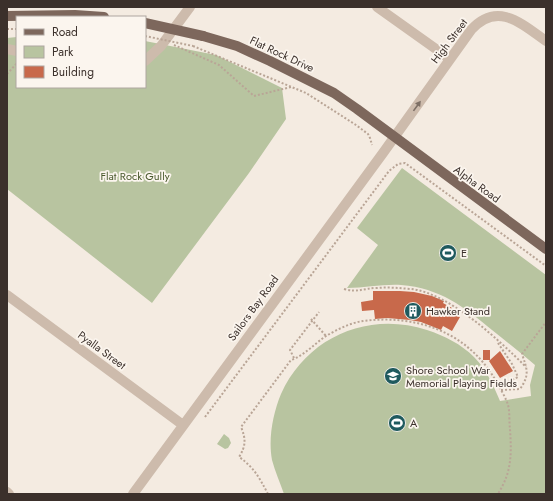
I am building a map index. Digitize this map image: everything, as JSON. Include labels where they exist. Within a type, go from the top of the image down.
[{"type":"main road","points":[[7,16],[90,16]]},
{"type":"main road","name":"Flat Rock Drive","points":[[146,23],[203,36],[237,46],[334,94],[357,109],[394,137]]},
{"type":"main road","name":"Alpha Road","points":[[394,137],[546,249]]},
{"type":"street","points":[[146,60],[161,46],[190,7]]},
{"type":"street","points":[[377,7],[450,59]]},
{"type":"street","name":"High Street","points":[[394,137],[471,30],[482,19],[488,16],[502,16],[515,20],[546,41]]},
{"type":"street","name":"Sailors Bay Road","points":[[133,494],[394,137]]},
{"type":"street","name":"Pyalla Street","points":[[7,295],[183,425]]},
{"type":"path","points":[[146,36],[193,46],[292,87],[320,101],[356,125],[368,134],[372,145]]},
{"type":"path","points":[[174,45],[219,65],[254,96],[292,87]]},
{"type":"path","points":[[7,74],[16,65]]},
{"type":"path","points":[[205,417],[389,171],[398,164],[405,163],[546,266]]},
{"type":"path","points":[[344,289],[353,291],[387,287],[432,294],[449,303],[466,316],[526,366]]},
{"type":"path","points":[[294,358],[290,350],[319,312]]},
{"type":"path","points":[[312,320],[326,336]]},
{"type":"path","points":[[268,494],[255,471],[247,462],[239,457],[246,442],[245,435],[241,427],[291,360],[299,357],[326,336],[344,327],[364,321],[410,321],[430,326],[454,336],[476,354],[485,364],[501,390],[508,405],[511,451],[506,477],[498,494]]},
{"type":"path","points":[[501,390],[520,389],[524,383],[528,372],[522,354],[546,322]]},
{"type":"path","points":[[496,340],[512,364],[518,377],[502,385],[500,381]]},
{"type":"green space","name":"Flat Rock Gully","points":[[16,37],[16,88],[146,88],[146,41],[216,55],[282,88],[286,119],[249,173],[152,303],[7,189],[7,38]]},
{"type":"green space","name":"Shore School War Memorial Playing Fields","points":[[402,168],[546,275],[546,494],[284,494],[273,464],[271,452],[272,426],[278,401],[292,374],[306,357],[323,344],[342,334],[362,327],[383,324],[405,325],[427,330],[452,341],[464,348],[474,357],[486,372],[500,401],[531,396],[530,385],[535,365],[461,306],[451,300],[428,290],[401,285],[347,288],[378,245],[357,228]]},
{"type":"green space","points":[[224,434],[229,438],[231,443],[228,448],[225,449],[217,444]]},
{"type":"building","name":"Hawker Stand","points":[[373,291],[414,292],[432,296],[444,301],[443,303],[452,308],[450,312],[460,317],[452,331],[443,326],[441,330],[421,322],[410,320],[387,318],[375,319],[374,310],[362,311],[361,302],[373,300]]},
{"type":"building","points":[[483,350],[490,350],[490,360],[483,360]]},
{"type":"building","points":[[500,351],[513,371],[500,378],[489,361]]},
{"type":"place","name":"E","points":[[448,253]]},
{"type":"place","name":"Hawker Stand","points":[[413,311]]},
{"type":"place","name":"Shore School War Memorial Playing Fields","points":[[393,376]]},
{"type":"place","name":"A","points":[[397,423]]}]
